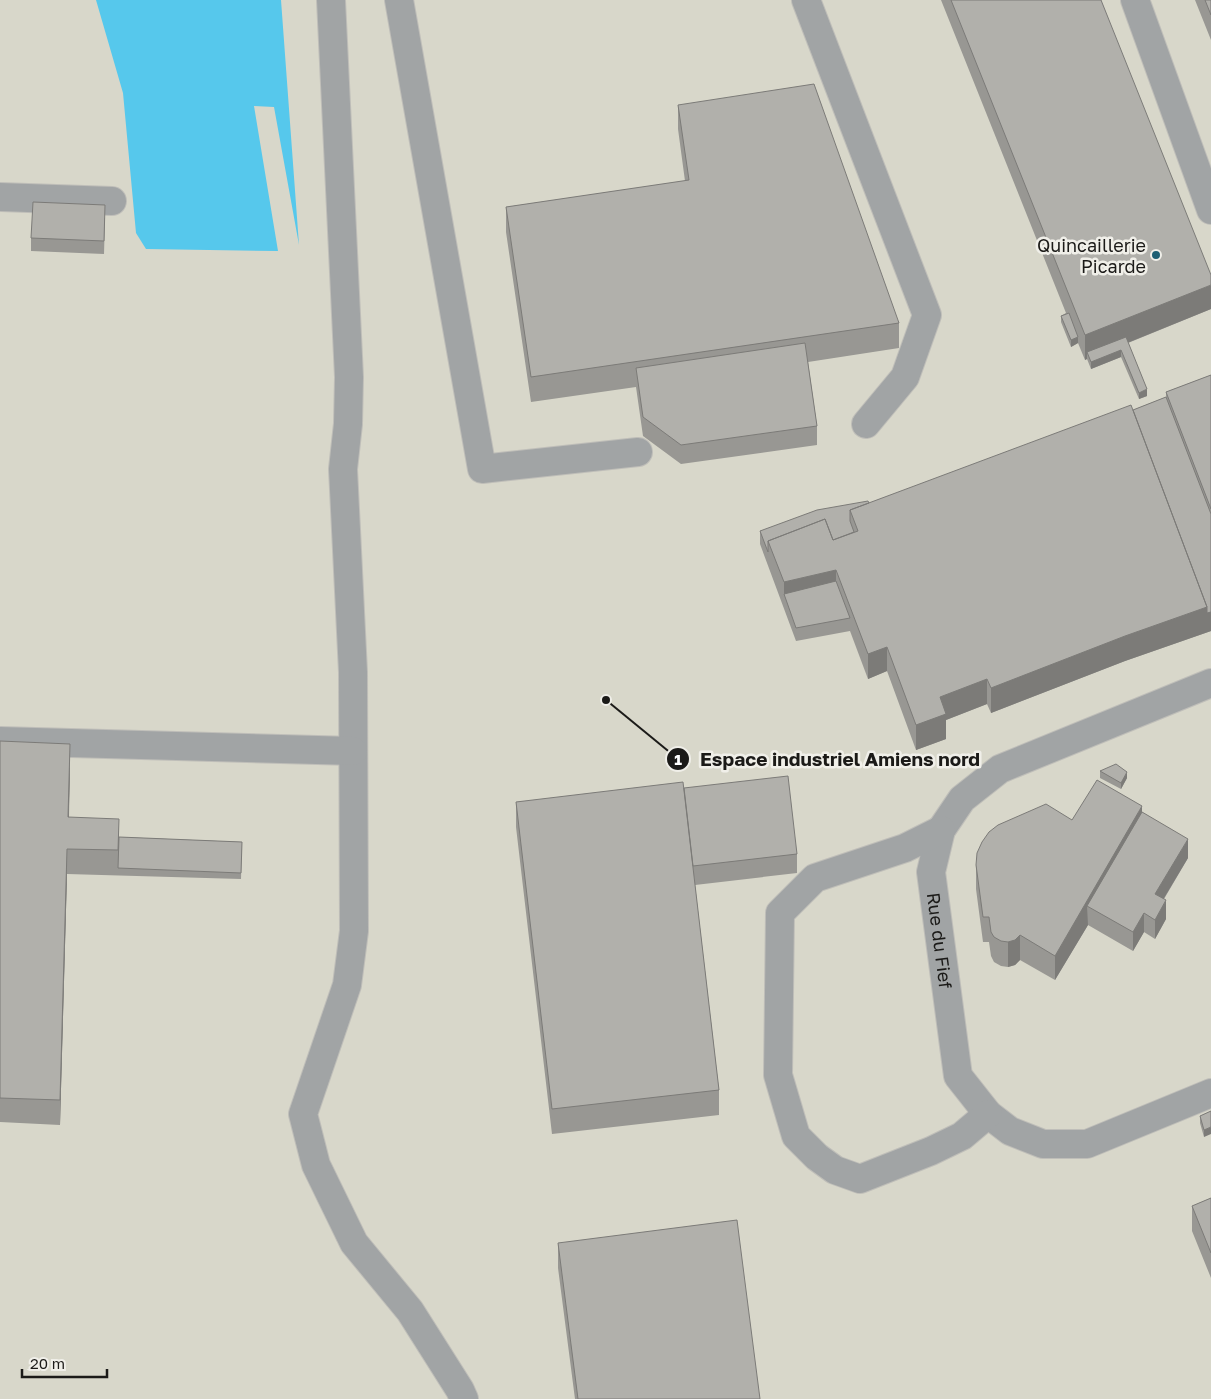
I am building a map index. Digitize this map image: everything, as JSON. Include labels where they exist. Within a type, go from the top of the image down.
[{"type":"street","points":[[331,0],[349,377],[348,424],[343,469],[353,672],[354,931],[348,986],[303,1114],[316,1164],[354,1243],[410,1311],[464,1399]]},
{"type":"street","points":[[399,0],[482,468],[638,452]]},
{"type":"street","points":[[806,0],[927,315],[905,377],[866,424]]},
{"type":"street","points":[[1135,0],[1211,210]]},
{"type":"street","points":[[0,197],[112,201]]},
{"type":"street","name":"Rue du Fief","points":[[1211,683],[1000,769],[962,799],[941,830],[931,872],[958,1076],[988,1114],[1010,1131],[1043,1144],[1088,1144],[1211,1093]]},
{"type":"street","points":[[0,741],[353,750]]},
{"type":"street","points":[[941,830],[904,848],[816,878],[780,913],[778,1075],[796,1136],[817,1157],[835,1170],[860,1179],[931,1152],[962,1136],[988,1114]]},
{"type":"shaded area","points":[[0,0],[1211,0],[1211,1399],[0,1399]]},
{"type":"water","points":[[96,0],[281,0],[299,245],[274,107],[254,106],[278,251],[146,249],[136,233],[123,93]]},
{"type":"building","points":[[951,0],[1101,0],[1211,275],[1211,285],[1085,335]]},
{"type":"building","points":[[1205,0],[1211,0],[1211,15]]},
{"type":"building","points":[[814,84],[899,323],[531,377],[506,207],[689,180],[678,105]]},
{"type":"building","points":[[33,202],[105,205],[104,241],[31,238]]},
{"type":"building","points":[[1069,313],[1078,337],[1071,340],[1061,316]]},
{"type":"building","points":[[1126,337],[1147,389],[1139,393],[1121,350],[1091,362],[1087,352]]},
{"type":"building","points":[[805,343],[817,426],[681,445],[643,417],[636,368]]},
{"type":"building","points":[[1211,375],[1211,509],[1166,392]]},
{"type":"building","points":[[1166,397],[1211,514],[1211,612],[1207,613],[1207,607],[1133,410]]},
{"type":"building","points":[[1131,405],[1207,607],[1125,636],[991,688],[987,679],[940,697],[946,714],[916,725],[887,647],[868,654],[836,570],[784,582],[768,541],[825,519],[833,540],[858,531],[850,510]]},
{"type":"building","points":[[868,501],[869,503],[850,510],[850,521],[854,532],[833,540],[825,519],[768,541],[768,552],[760,531],[817,510]]},
{"type":"building","points":[[836,581],[850,618],[796,628],[784,594]]},
{"type":"building","points":[[0,741],[70,744],[68,817],[119,819],[118,850],[67,849],[60,1100],[0,1098]]},
{"type":"building","points":[[1116,764],[1127,772],[1121,783],[1100,771]]},
{"type":"building","points":[[788,776],[797,854],[693,866],[684,788]]},
{"type":"building","points":[[1097,780],[1142,806],[1055,956],[1020,935],[1015,940],[1008,942],[994,937],[991,932],[989,917],[983,917],[976,865],[977,853],[982,842],[989,832],[998,825],[1046,804],[1072,820]]},
{"type":"building","points":[[683,782],[719,1090],[552,1109],[516,802]]},
{"type":"building","points":[[1142,812],[1188,839],[1155,894],[1166,900],[1155,920],[1144,913],[1133,932],[1087,906]]},
{"type":"building","points":[[119,837],[242,842],[241,873],[118,868]]},
{"type":"building","points":[[1211,1111],[1211,1127],[1204,1130],[1200,1116]]},
{"type":"building","points":[[1211,1198],[1211,1253],[1192,1206]]},
{"type":"building","points":[[737,1220],[760,1399],[578,1399],[558,1243]]},
{"type":"place","name":"Quincaillerie Picarde","points":[[1156,255]]},
{"type":"place","name":"Espace industriel Amiens nord","points":[[606,700]]}]
